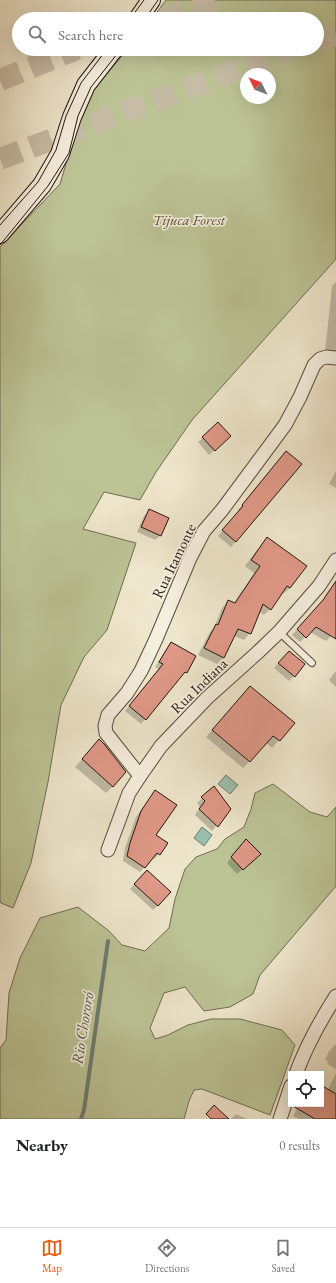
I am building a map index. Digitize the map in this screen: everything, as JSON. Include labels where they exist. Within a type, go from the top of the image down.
[{"type":"street","points":[[143,12],[151,0]]},
{"type":"street","points":[[0,234],[42,185],[60,154],[72,117],[86,85],[109,56]]},
{"type":"street","name":"Rua Itamonte","points":[[140,776],[106,733],[105,726],[108,715],[127,693],[141,671],[156,640],[190,558],[204,531],[222,510],[285,426],[314,365],[326,356],[336,358]]},
{"type":"street","name":"Rua Indiana","points":[[108,850],[129,793],[161,746],[207,698],[257,654],[279,632],[319,586],[336,560]]},
{"type":"street","points":[[297,1071],[303,1054],[320,1021],[336,996]]},
{"type":"street","points":[[280,1119],[288,1095]]},
{"type":"lane","points":[[279,632],[312,662]]},
{"type":"green space","name":"Tijuca Forest","points":[[166,0],[336,0],[336,259],[192,420],[156,472],[140,500],[104,492],[83,529],[136,543],[107,630],[84,657],[61,705],[48,782],[31,863],[13,908],[1,903],[0,901],[0,247],[60,184],[85,99],[122,56],[324,56],[324,12],[157,12]]},
{"type":"green space","points":[[273,784],[310,812],[327,817],[336,807],[336,886],[260,975],[253,994],[230,1007],[204,1011],[185,987],[164,993],[150,1028],[155,1039],[168,1035],[188,1025],[211,1019],[240,1019],[282,1030],[295,1045],[270,1115],[202,1089],[194,1090],[184,1119],[0,1119],[0,1048],[6,1040],[9,993],[20,958],[40,918],[78,907],[109,931],[122,945],[145,951],[169,928],[175,899],[185,869],[196,857],[217,849],[225,839],[244,827],[255,793]]},
{"type":"shaded area","points":[[226,775],[238,785],[230,794],[218,784]]},
{"type":"shaded area","points":[[202,827],[212,835],[204,846],[194,838]]},
{"type":"building","points":[[218,422],[231,436],[215,451],[202,437]]},
{"type":"building","points":[[286,451],[302,464],[236,542],[222,530],[243,506],[242,505]]},
{"type":"building","points":[[149,509],[169,518],[161,536],[141,527]]},
{"type":"building","points":[[267,537],[307,566],[290,588],[287,586],[271,610],[263,604],[251,634],[238,629],[224,658],[204,648],[216,624],[218,625],[228,600],[235,603],[260,566],[251,560]]},
{"type":"building","points":[[336,581],[336,639],[316,627],[306,638],[297,629],[323,600]]},
{"type":"building","points":[[171,642],[196,656],[187,673],[185,672],[146,720],[129,706],[163,664],[159,662]]},
{"type":"building","points":[[289,651],[305,664],[295,677],[278,663]]},
{"type":"building","points":[[250,686],[295,723],[280,741],[273,736],[250,762],[212,730]]},
{"type":"building","points":[[99,739],[126,772],[113,787],[82,759]]},
{"type":"building","points":[[214,786],[231,809],[218,827],[199,809],[205,801],[201,797]]},
{"type":"building","points":[[155,790],[177,805],[156,835],[168,843],[160,855],[157,853],[145,868],[127,856],[141,811]]},
{"type":"building","points":[[246,839],[261,854],[243,870],[231,857]]},
{"type":"building","points":[[147,870],[171,892],[158,906],[134,884]]},
{"type":"building","points":[[324,1087],[336,1094],[336,1119],[315,1119],[295,1107],[324,1107]]},
{"type":"building","points":[[214,1105],[229,1119],[211,1119],[206,1114]]},
{"type":"waterway","name":"Rio Chororó","points":[[81,1119],[84,1110],[108,941]]},
{"type":"tunnel","points":[[183,12],[218,0]]},
{"type":"tunnel","points":[[324,39],[336,35]]},
{"type":"tunnel","points":[[0,80],[60,56]]},
{"type":"tunnel","points":[[0,159],[273,56]]},
{"type":"tram line","points":[[135,12],[144,0]]},
{"type":"tram line","points":[[150,12],[158,0]]},
{"type":"tram line","points":[[0,225],[38,182],[56,150],[66,116],[81,83],[102,56]]},
{"type":"tram line","points":[[0,245],[48,186],[69,153],[78,116],[91,87],[115,56]]}]
